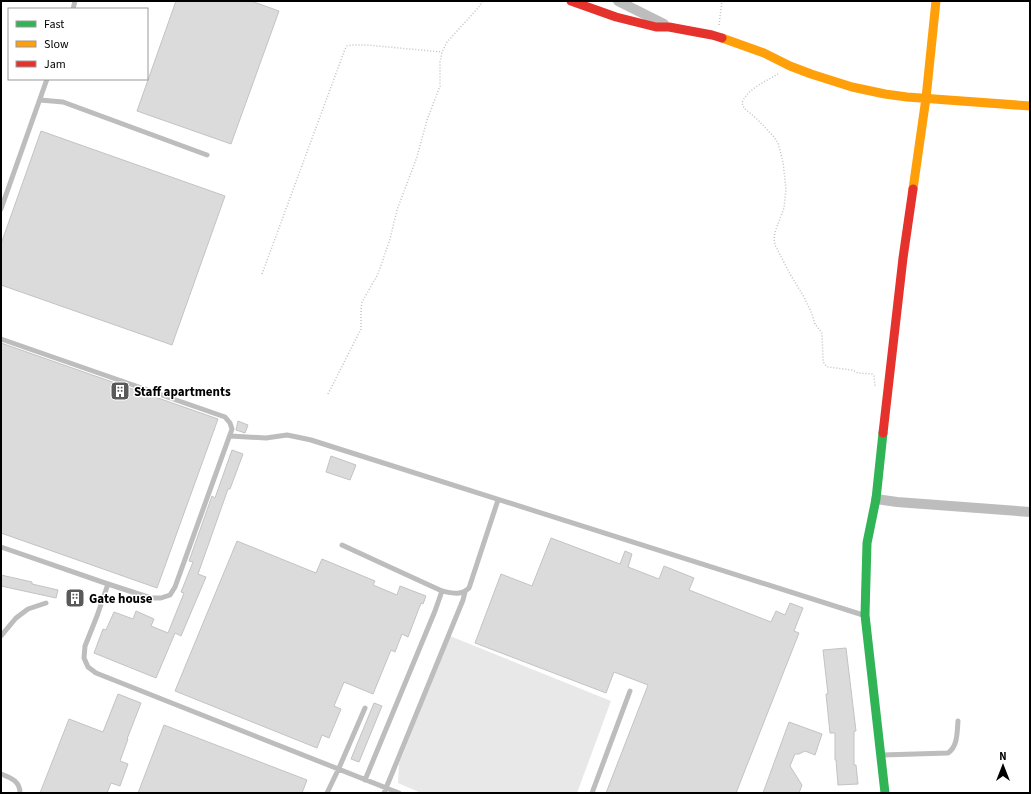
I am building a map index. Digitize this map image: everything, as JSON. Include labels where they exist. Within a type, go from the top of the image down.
[{"type":"street","points":[[571,1],[616,17],[656,27],[669,27],[712,35],[764,53],[790,66],[852,87],[907,97],[1030,106]]},
{"type":"street","points":[[618,1],[669,27]]},
{"type":"street","points":[[885,793],[865,615],[867,543],[876,499],[903,258],[926,98],[936,1]]},
{"type":"street","points":[[876,499],[897,502],[1030,512]]},
{"type":"lane","points":[[1,209],[47,80]]},
{"type":"lane","points":[[40,100],[63,102],[207,155]]},
{"type":"lane","points":[[1,339],[225,417],[230,423],[232,429],[175,587],[170,595],[161,598],[151,598],[1,547]]},
{"type":"lane","points":[[230,436],[266,438],[287,435],[297,437],[865,615]]},
{"type":"lane","points":[[385,790],[465,592],[469,588],[498,500]]},
{"type":"lane","points":[[342,545],[442,591],[458,594],[465,592]]},
{"type":"lane","points":[[108,584],[85,646],[84,658],[88,667],[96,672],[339,768],[385,790],[399,793]]},
{"type":"lane","points":[[365,780],[442,591]]},
{"type":"lane","points":[[1,636],[16,618],[28,609],[46,603]]},
{"type":"lane","points":[[592,793],[630,691]]},
{"type":"lane","points":[[327,793],[365,708]]},
{"type":"lane","points":[[881,755],[948,753],[955,746],[958,721]]},
{"type":"lane","points":[[1,774],[11,778],[18,784],[20,793]]},
{"type":"path","points":[[328,394],[361,329],[362,302],[378,274],[390,239],[397,210],[417,157],[440,86],[440,62],[442,52],[447,42],[483,1]]},
{"type":"path","points":[[712,35],[719,25],[722,1]]},
{"type":"path","points":[[262,274],[347,46],[367,45],[442,52]]},
{"type":"path","points":[[790,66],[748,93],[743,99],[742,103],[744,108],[774,137],[778,143],[783,162],[786,189],[785,202],[775,232],[775,245],[822,333],[822,353],[826,366],[830,368],[852,370],[858,373],[872,374],[874,376],[876,386],[888,393]]},
{"type":"shaded area","points":[[450,636],[611,701],[577,793],[421,793],[398,783],[399,764]]},
{"type":"building","points":[[176,1],[251,1],[279,11],[231,144],[137,111]]},
{"type":"building","points":[[41,131],[225,196],[172,345],[1,285],[1,244]]},
{"type":"building","points":[[1,343],[218,419],[157,588],[1,533]]},
{"type":"building","points":[[238,421],[248,425],[245,433],[236,430]]},
{"type":"building","points":[[232,450],[243,454],[230,489],[228,489],[198,574],[206,577],[181,636],[175,633],[156,678],[94,653],[103,629],[106,630],[114,612],[133,619],[136,611],[154,619],[151,626],[168,633],[184,593],[181,592],[193,562],[189,561],[212,496],[215,498]]},
{"type":"building","points":[[331,456],[356,465],[350,480],[326,472]]},
{"type":"building","points":[[551,538],[620,564],[625,551],[632,554],[628,567],[659,579],[664,566],[694,578],[689,590],[771,622],[776,611],[785,615],[790,603],[803,608],[794,631],[799,633],[736,793],[606,793],[648,685],[614,672],[606,693],[475,643],[501,574],[532,586]]},
{"type":"building","points":[[237,541],[316,573],[322,559],[375,581],[373,585],[397,595],[400,586],[426,596],[423,604],[421,603],[408,637],[402,634],[395,652],[391,650],[373,694],[344,682],[334,706],[341,709],[329,738],[322,735],[317,748],[175,691]]},
{"type":"building","points":[[1,575],[58,590],[56,598],[1,586]]},
{"type":"building","points":[[846,648],[856,731],[854,731],[854,765],[856,765],[858,784],[838,785],[835,760],[835,733],[830,733],[826,694],[828,694],[823,650]]},
{"type":"building","points":[[118,694],[141,703],[120,761],[128,764],[120,786],[111,783],[107,793],[40,793],[69,719],[103,732]]},
{"type":"building","points":[[374,703],[382,706],[359,762],[351,759]]},
{"type":"building","points":[[789,722],[822,734],[815,755],[805,751],[795,754],[790,766],[802,785],[799,793],[763,793]]},
{"type":"building","points":[[164,725],[307,780],[302,793],[138,793]]},
{"type":"traffic: fast","points":[[883,433],[876,499],[867,543],[865,615],[885,793]]},
{"type":"traffic: slow","points":[[913,189],[926,98],[936,1]]},
{"type":"traffic: slow","points":[[722,38],[764,53],[790,66],[811,74],[852,87],[907,97],[1030,106]]},
{"type":"traffic: jam","points":[[571,1],[616,17],[656,27],[669,27],[722,38]]},
{"type":"traffic: jam","points":[[883,433],[903,258],[913,189]]},
{"type":"place","name":"Staff apartments","points":[[120,391]]},
{"type":"place","name":"Gate house","points":[[75,598]]}]
